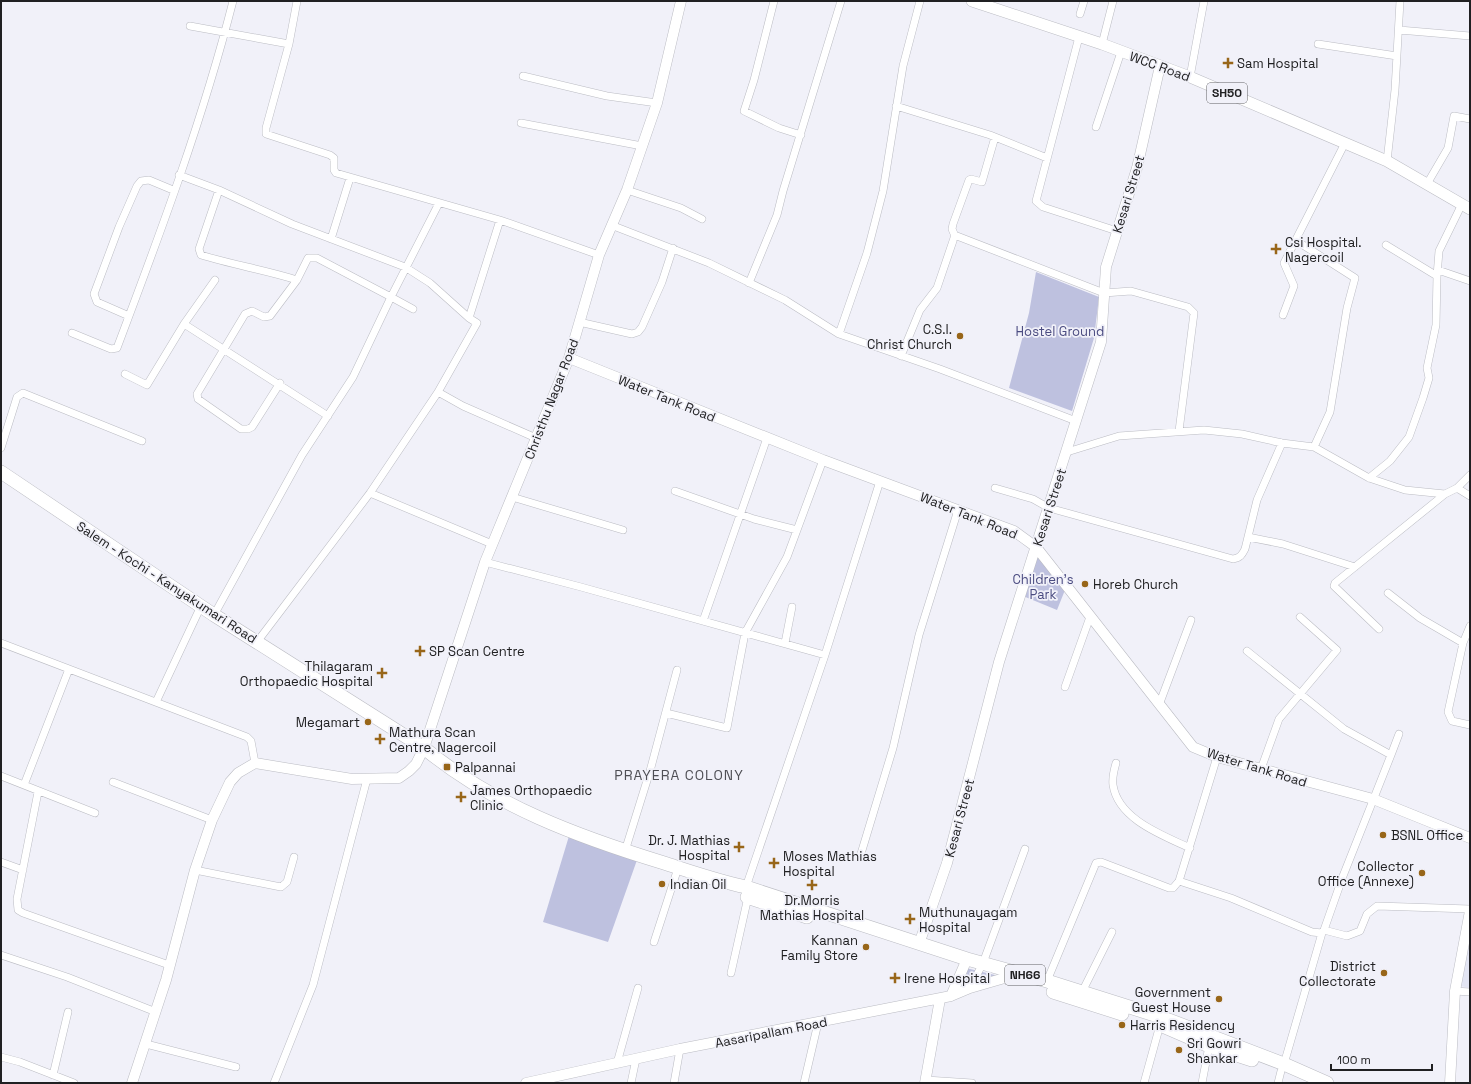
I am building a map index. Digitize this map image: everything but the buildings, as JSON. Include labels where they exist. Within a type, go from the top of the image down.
[{"type":"highway","name":"Salem - Kochi - Kanyakumari Road","points":[[1,472],[201,606],[424,748],[447,767],[499,800],[535,817],[626,851],[747,892],[920,944],[966,962]]},
{"type":"highway","name":"Salem - Kochi - Kanyakumari Road","points":[[747,892],[784,910],[1009,974],[1160,1025],[1186,1031],[1209,1046],[1309,1083]]},
{"type":"highway","name":"Salem - Kochi - Kanyakumari Road","points":[[1009,974],[1047,981],[1082,992],[1186,1031],[1281,1072],[1327,1083]]},
{"type":"main road","name":"WCC Road","points":[[972,1],[1079,38],[1102,44],[1190,77],[1387,161],[1466,206]]},
{"type":"street","points":[[72,333],[115,349],[129,316],[200,116],[233,1]]},
{"type":"street","points":[[297,1],[266,134],[330,155],[334,158],[335,172],[350,178],[500,220],[599,255]]},
{"type":"street","name":"Christhu Nagar Road","points":[[255,763],[352,779],[399,778],[409,771],[424,748],[485,562],[569,358],[599,255],[627,190],[657,104],[681,1]]},
{"type":"street","points":[[774,1],[754,80],[744,111],[779,128],[801,135]]},
{"type":"street","points":[[749,283],[777,215],[841,1]]},
{"type":"street","points":[[839,334],[867,253],[883,191],[903,66],[920,1]]},
{"type":"street","points":[[1080,14],[1084,1]]},
{"type":"street","points":[[1102,44],[1113,1]]},
{"type":"street","points":[[1190,77],[1204,1]]},
{"type":"street","points":[[1387,161],[1397,56],[1400,1]]},
{"type":"street","points":[[190,26],[288,44]]},
{"type":"street","points":[[1399,30],[1470,36]]},
{"type":"street","points":[[1079,38],[1036,197],[1037,204],[1117,231]]},
{"type":"street","points":[[1318,44],[1397,56]]},
{"type":"street","points":[[1096,126],[1120,52]]},
{"type":"street","name":"Kesari Street","points":[[920,944],[947,863],[999,662],[1101,342],[1106,266],[1137,168],[1160,66]]},
{"type":"street","points":[[523,76],[607,96],[657,104]]},
{"type":"street","points":[[896,106],[995,137],[1047,158]]},
{"type":"street","points":[[1427,184],[1448,148],[1454,116],[1470,119]]},
{"type":"street","points":[[521,123],[642,146]]},
{"type":"street","points":[[901,356],[920,310],[937,288],[955,236],[952,229],[953,224],[969,180],[971,179],[982,182],[995,137]]},
{"type":"street","points":[[1283,315],[1294,286],[1284,263],[1345,143]]},
{"type":"street","points":[[179,175],[219,190],[292,224],[405,267],[430,283],[469,318],[477,323],[438,392],[370,493],[257,642]]},
{"type":"street","points":[[331,239],[350,178]]},
{"type":"street","points":[[129,316],[97,302],[94,294],[119,227],[137,186],[141,181],[149,180],[174,190]]},
{"type":"street","points":[[219,190],[199,249],[201,256],[275,273],[297,280]]},
{"type":"street","points":[[627,190],[681,208],[702,219]]},
{"type":"street","points":[[214,614],[302,455],[353,377],[405,267],[439,203]]},
{"type":"street","points":[[1369,478],[1390,461],[1409,437],[1423,398],[1429,378],[1427,368],[1436,325],[1439,252],[1466,206]]},
{"type":"street","points":[[469,318],[500,220]]},
{"type":"street","points":[[611,225],[673,248],[785,300],[839,334],[1076,421]]},
{"type":"street","points":[[955,236],[1104,292],[1131,291],[1188,307],[1194,313],[1179,431]]},
{"type":"street","points":[[1303,245],[1355,278],[1347,308],[1330,412],[1314,448]]},
{"type":"street","points":[[1386,245],[1437,273],[1470,281]]},
{"type":"street","points":[[579,322],[632,334],[638,332],[642,327],[662,282],[673,248]]},
{"type":"street","points":[[280,383],[252,427],[248,429],[241,429],[198,399],[197,394],[226,349],[245,314],[252,311],[264,317],[270,316],[297,280],[308,258],[313,257],[413,309]]},
{"type":"street","points":[[125,374],[147,385],[184,324],[215,280]]},
{"type":"street","points":[[184,324],[280,383],[328,416]]},
{"type":"street","name":"Water Tank Road","points":[[569,358],[823,460],[1014,531],[1036,547],[1159,705],[1194,747],[1217,757],[1373,800],[1470,838]]},
{"type":"street","points":[[438,392],[464,406],[536,438]]},
{"type":"street","points":[[1,448],[18,397],[23,393],[142,441]]},
{"type":"street","points":[[1067,452],[1119,436],[1204,430],[1242,434],[1314,448],[1369,478],[1405,490],[1445,494]]},
{"type":"street","points":[[703,621],[767,438]]},
{"type":"street","points":[[995,488],[1033,499],[1049,508],[1233,559],[1243,554],[1257,500],[1282,443]]},
{"type":"street","points":[[666,713],[726,728],[745,633],[787,557],[823,460]]},
{"type":"street","points":[[1379,629],[1334,586],[1336,582],[1445,494],[1457,488],[1470,475]]},
{"type":"street","points":[[731,973],[747,892],[825,655],[880,481]]},
{"type":"street","points":[[1457,488],[1470,496]]},
{"type":"street","points":[[675,491],[740,514],[797,530]]},
{"type":"street","points":[[370,493],[492,544]]},
{"type":"street","points":[[512,497],[623,530]]},
{"type":"street","points":[[860,857],[893,748],[919,635],[958,510]]},
{"type":"street","points":[[1248,537],[1283,544],[1355,567]]},
{"type":"street","points":[[485,562],[825,655]]},
{"type":"street","points":[[1388,593],[1420,618],[1463,643]]},
{"type":"street","points":[[156,702],[201,606]]},
{"type":"street","points":[[785,643],[792,607]]},
{"type":"street","points":[[1065,688],[1090,617]]},
{"type":"street","points":[[1261,769],[1279,719],[1338,650],[1300,617]]},
{"type":"street","points":[[1159,705],[1191,620]]},
{"type":"street","points":[[1470,626],[1463,643],[1448,715],[1452,721],[1456,723],[1470,725]]},
{"type":"street","points":[[1,643],[247,737],[252,744],[255,763],[238,773],[230,782],[212,820],[195,870],[156,1012],[132,1083]]},
{"type":"street","points":[[1247,651],[1299,695],[1344,729],[1390,755]]},
{"type":"street","points":[[24,785],[69,669]]},
{"type":"street","points":[[626,851],[677,670]]},
{"type":"street","points":[[1281,1072],[1323,932],[1398,734]]},
{"type":"street","points":[[1047,981],[1096,863],[1101,862],[1169,888],[1173,888],[1179,881],[1217,757]]},
{"type":"street","points":[[1116,763],[1112,783],[1120,804],[1124,810],[1148,826],[1190,848]]},
{"type":"street","points":[[1,776],[95,814]]},
{"type":"street","points":[[274,1083],[313,985],[367,779]]},
{"type":"street","points":[[113,782],[212,820]]},
{"type":"street","points":[[38,792],[17,904],[18,910],[169,965]]},
{"type":"street","points":[[970,988],[981,966],[1025,849]]},
{"type":"street","points":[[195,870],[281,887],[287,882],[294,857]]},
{"type":"street","points":[[1,862],[23,870]]},
{"type":"street","points":[[654,942],[678,868]]},
{"type":"street","points":[[1179,881],[1231,898],[1316,934],[1323,932],[1348,936],[1360,931],[1367,914],[1377,906],[1470,910],[1455,991],[1450,1083]]},
{"type":"street","points":[[1082,992],[1112,932]]},
{"type":"street","points":[[1,955],[68,977],[156,1012]]},
{"type":"street","points":[[951,996],[966,962]]},
{"type":"street","name":"Aasaripallam Road","points":[[526,1083],[680,1049],[940,999],[1009,974]]},
{"type":"street","points":[[617,1063],[638,988]]},
{"type":"street","points":[[1455,991],[1470,992]]},
{"type":"street","points":[[940,999],[926,1082],[972,1083]]},
{"type":"street","points":[[53,1075],[68,1012]]},
{"type":"street","points":[[804,1083],[818,1023]]},
{"type":"street","points":[[1144,1083],[1160,1025]]},
{"type":"street","points":[[146,1044],[236,1067]]},
{"type":"street","points":[[1202,1083],[1209,1046]]},
{"type":"street","points":[[674,1083],[680,1049]]},
{"type":"street","points":[[1,1057],[74,1083]]},
{"type":"street","points":[[631,1083],[636,1058]]},
{"type":"shaded area","points":[[1470,939],[1470,988],[1461,986]]},
{"type":"green space","name":"Hostel Ground","points":[[1036,272],[1099,297],[1094,338],[1072,411],[1009,388],[1029,313]]},
{"type":"green space","name":"Children's Park","points":[[1037,549],[1065,590],[1057,610],[1023,596]]},
{"type":"green space","points":[[569,836],[637,860],[608,942],[543,922]]},
{"type":"green space","points":[[966,968],[1003,977],[955,992]]},
{"type":"place","name":"Sam Hospital","points":[[1228,63]]},
{"type":"place","name":"Csi Hospital. Nagercoil","points":[[1276,249]]},
{"type":"place","name":"C.S.I. Christ Church","points":[[960,336]]},
{"type":"place","name":"Horeb Church","points":[[1085,584]]},
{"type":"place","name":"SP Scan Centre","points":[[420,651]]},
{"type":"place","name":"Thilagaram Orthopaedic Hospital","points":[[382,673]]},
{"type":"place","name":"Megamart","points":[[368,722]]},
{"type":"place","name":"Mathura Scan Centre, Nagercoil","points":[[380,739]]},
{"type":"place","name":"Palpannai","points":[[447,767]]},
{"type":"place","name":"James Orthopaedic Clinic","points":[[461,797]]},
{"type":"place","name":"BSNL Office","points":[[1383,835]]},
{"type":"place","name":"Dr. J. Mathias Hospital","points":[[739,847]]},
{"type":"place","name":"Moses Mathias Hospital","points":[[774,863]]},
{"type":"place","name":"Collector Office (Annexe)","points":[[1422,873]]},
{"type":"place","name":"Indian Oil","points":[[662,884]]},
{"type":"place","name":"Dr.Morris Mathias Hospital","points":[[812,885]]},
{"type":"place","name":"Muthunayagam Hospital","points":[[910,919]]},
{"type":"place","name":"Kannan Family Store","points":[[866,947]]},
{"type":"place","name":"District Collectorate","points":[[1384,973]]},
{"type":"place","name":"Irene Hospital","points":[[895,978]]},
{"type":"place","name":"Government Guest House","points":[[1219,999]]},
{"type":"place","name":"Harris Residency","points":[[1122,1025]]},
{"type":"place","name":"Sri Gowri Shankar","points":[[1179,1050]]},
{"type":"district","name":"PRAYERA COLONY","points":[[679,775]]}]
